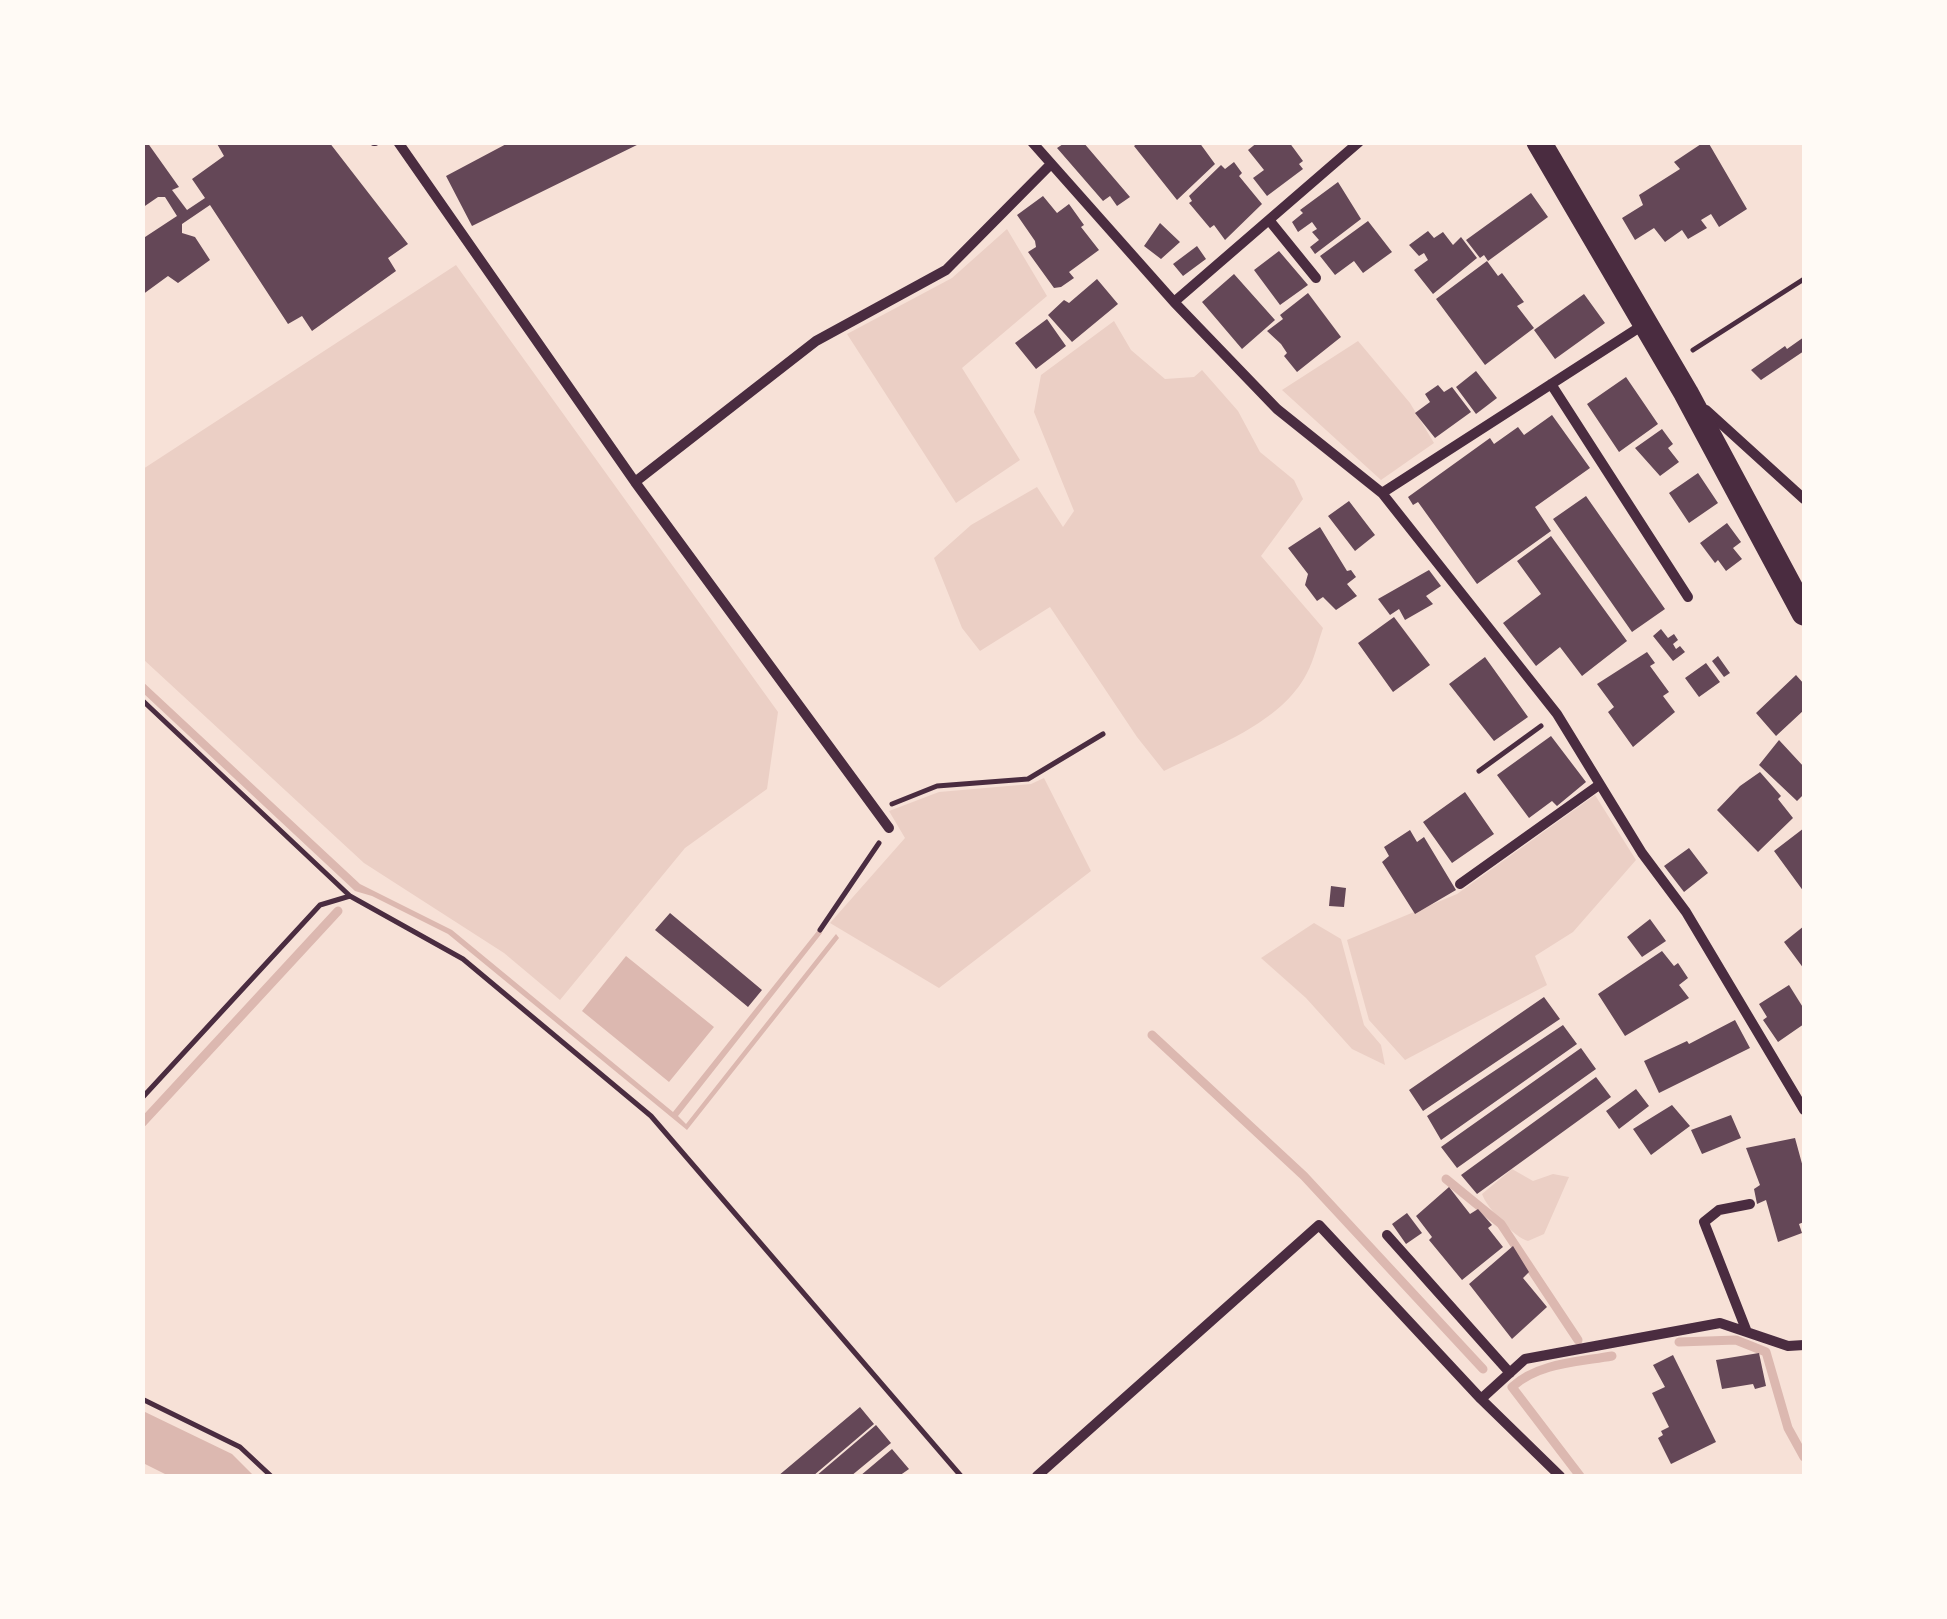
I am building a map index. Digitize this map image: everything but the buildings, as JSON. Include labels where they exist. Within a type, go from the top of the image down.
[{"type":"main road","points":[[1539,142],[1686,393],[1804,613]]},
{"type":"street","points":[[398,142],[635,482],[889,828]]},
{"type":"street","points":[[1174,302],[1359,142]]},
{"type":"street","points":[[1036,147],[1174,302],[1277,409],[1382,493],[1557,714],[1642,853],[1686,912],[1804,1110]]},
{"type":"street","points":[[635,482],[816,340],[946,270],[1051,164]]},
{"type":"street","points":[[1269,220],[1316,278]]},
{"type":"street","points":[[1382,493],[1644,324]]},
{"type":"street","points":[[1551,384],[1688,597]]},
{"type":"street","points":[[1686,393],[1804,499]]},
{"type":"street","points":[[1460,884],[1599,785]]},
{"type":"street","points":[[1747,1332],[1704,1222],[1719,1210],[1750,1204]]},
{"type":"street","points":[[1037,1476],[1320,1225],[1480,1399],[1560,1476]]},
{"type":"street","points":[[1388,1235],[1510,1373]]},
{"type":"street","points":[[1480,1399],[1525,1360],[1720,1323],[1788,1346],[1804,1346]]},
{"type":"lane","points":[[1036,147],[1050,142]]},
{"type":"path","points":[[1686,355],[1804,280]]},
{"type":"path","points":[[142,700],[350,896],[463,959],[651,1116],[961,1476]]},
{"type":"path","points":[[1478,772],[1557,714]]},
{"type":"path","points":[[876,810],[938,786],[1028,779],[1104,734]]},
{"type":"path","points":[[820,930],[889,828]]},
{"type":"path","points":[[142,1098],[320,905],[350,896]]},
{"type":"path","points":[[142,1399],[240,1447],[271,1476]]},
{"type":"shaded area","points":[[1007,229],[1047,296],[962,368],[1020,460],[956,503],[847,334],[952,278]]},
{"type":"shaded area","points":[[456,265],[778,712],[767,789],[685,848],[560,1000],[504,953],[364,863],[143,659],[143,469]]},
{"type":"shaded area","points":[[1114,321],[1131,350],[1165,379],[1194,377],[1202,370],[1238,411],[1260,452],[1294,480],[1303,499],[1261,556],[1323,628],[1307,673],[1280,706],[1244,732],[1164,771],[1050,607],[980,651],[962,628],[934,558],[971,525],[1037,487],[1063,527],[1074,511],[1034,412],[1041,375]]},
{"type":"shaded area","points":[[1358,341],[1410,403],[1434,443],[1381,480],[1282,390]]},
{"type":"shaded area","points":[[142,681],[360,884],[452,930],[673,1112],[818,930],[822,933],[678,1116],[686,1124],[836,934],[839,938],[687,1130],[448,934],[355,891],[143,693]]},
{"type":"shaded area","points":[[1044,778],[1091,871],[939,988],[830,923],[905,838],[889,811],[939,792],[1031,784]]},
{"type":"shaded area","points":[[1595,795],[1636,860],[1573,932],[1535,956],[1547,985],[1405,1060],[1369,1020],[1347,940],[1457,894]]},
{"type":"shaded area","points":[[1314,923],[1341,939],[1364,1025],[1381,1045],[1385,1065],[1352,1049],[1306,998],[1261,958]]},
{"type":"shaded area","points":[[626,956],[714,1027],[669,1082],[582,1011]]},
{"type":"shaded area","points":[[1512,1169],[1533,1181],[1553,1174],[1569,1177],[1544,1234],[1528,1241],[1502,1221],[1482,1194]]},
{"type":"shaded area","points":[[143,1411],[232,1454],[254,1476],[169,1476],[143,1463]]},
{"type":"waterway","points":[[142,1123],[338,911]]},
{"type":"waterway","points":[[1152,1035],[1304,1176],[1483,1369]]},
{"type":"waterway","points":[[1446,1179],[1501,1224],[1578,1340]]},
{"type":"waterway","points":[[1679,1342],[1736,1340],[1766,1352],[1788,1428],[1804,1457]]},
{"type":"waterway","points":[[1580,1476],[1512,1387],[1546,1368],[1612,1356]]}]
